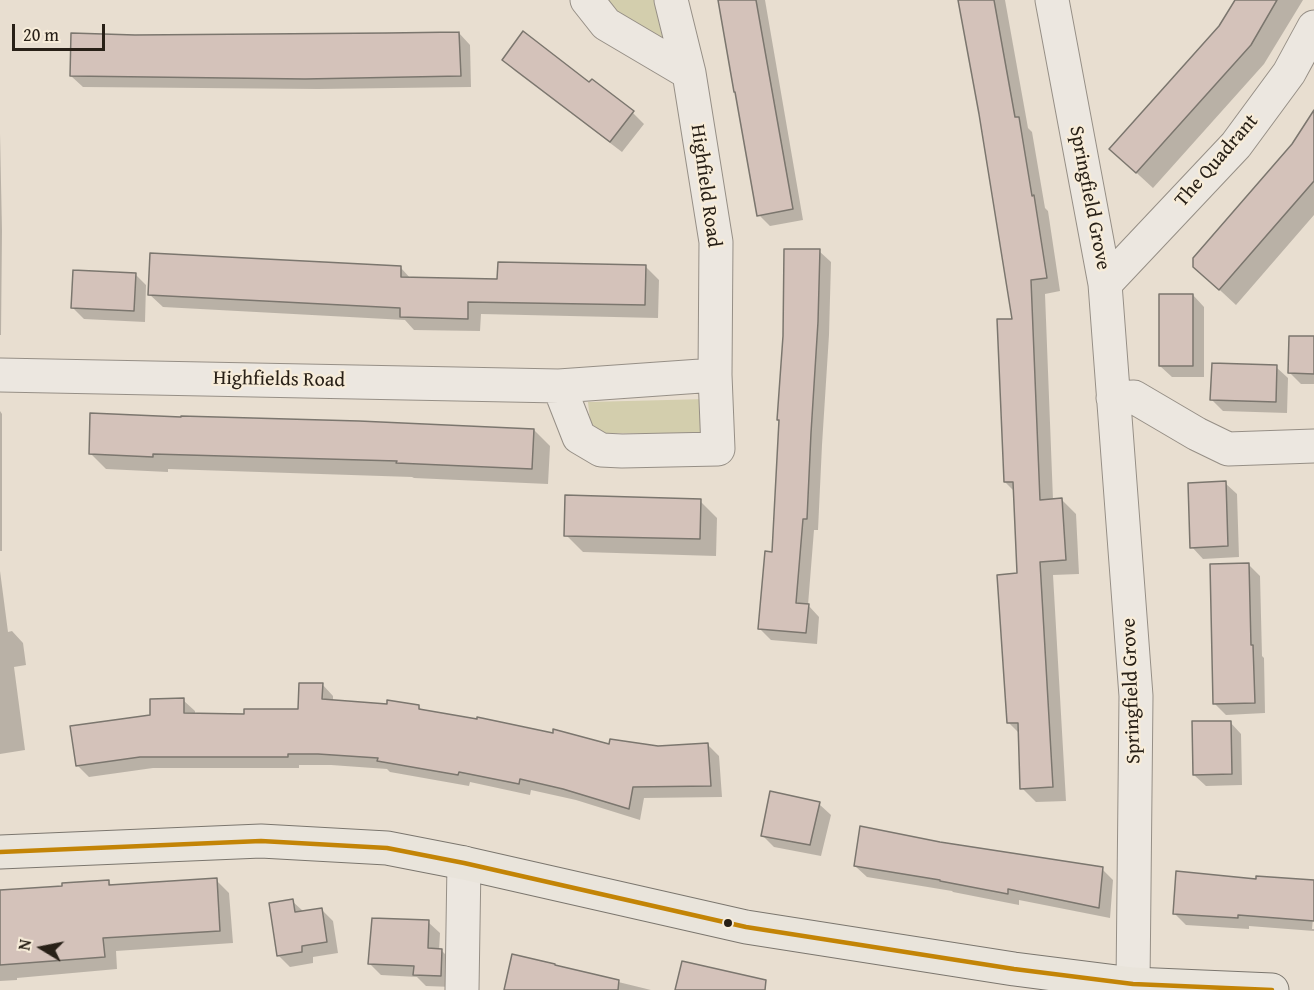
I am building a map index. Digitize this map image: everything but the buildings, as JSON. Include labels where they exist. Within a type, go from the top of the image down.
[{"type":"main road","points":[[0,852],[261,841],[387,848],[464,863],[746,927],[1014,969],[1133,984],[1272,990]]},
{"type":"street","points":[[587,0],[606,24],[688,73]]},
{"type":"street","name":"Highfield Road","points":[[671,0],[688,73],[716,243],[715,375]]},
{"type":"street","name":"Springfield Grove","points":[[1052,0],[1105,284],[1136,696],[1133,984]]},
{"type":"street","name":"The Quadrant","points":[[1105,284],[1236,145],[1289,73],[1314,27]]},
{"type":"street","name":"Highfields Road","points":[[0,375],[559,386],[715,375]]},
{"type":"street","points":[[559,386],[579,436],[601,450],[718,449],[715,375]]},
{"type":"street","points":[[1113,398],[1134,397],[1197,434],[1228,449],[1314,446]]},
{"type":"street","points":[[462,990],[464,863]]},
{"type":"shaded area","points":[[603,0],[655,0],[666,48],[618,23]]},
{"type":"shaded area","points":[[707,399],[708,434],[602,433],[591,430],[588,402]]},
{"type":"transit line","points":[[0,852],[261,841],[387,848],[464,863],[746,927],[1014,969],[1133,984],[1272,990]]}]
